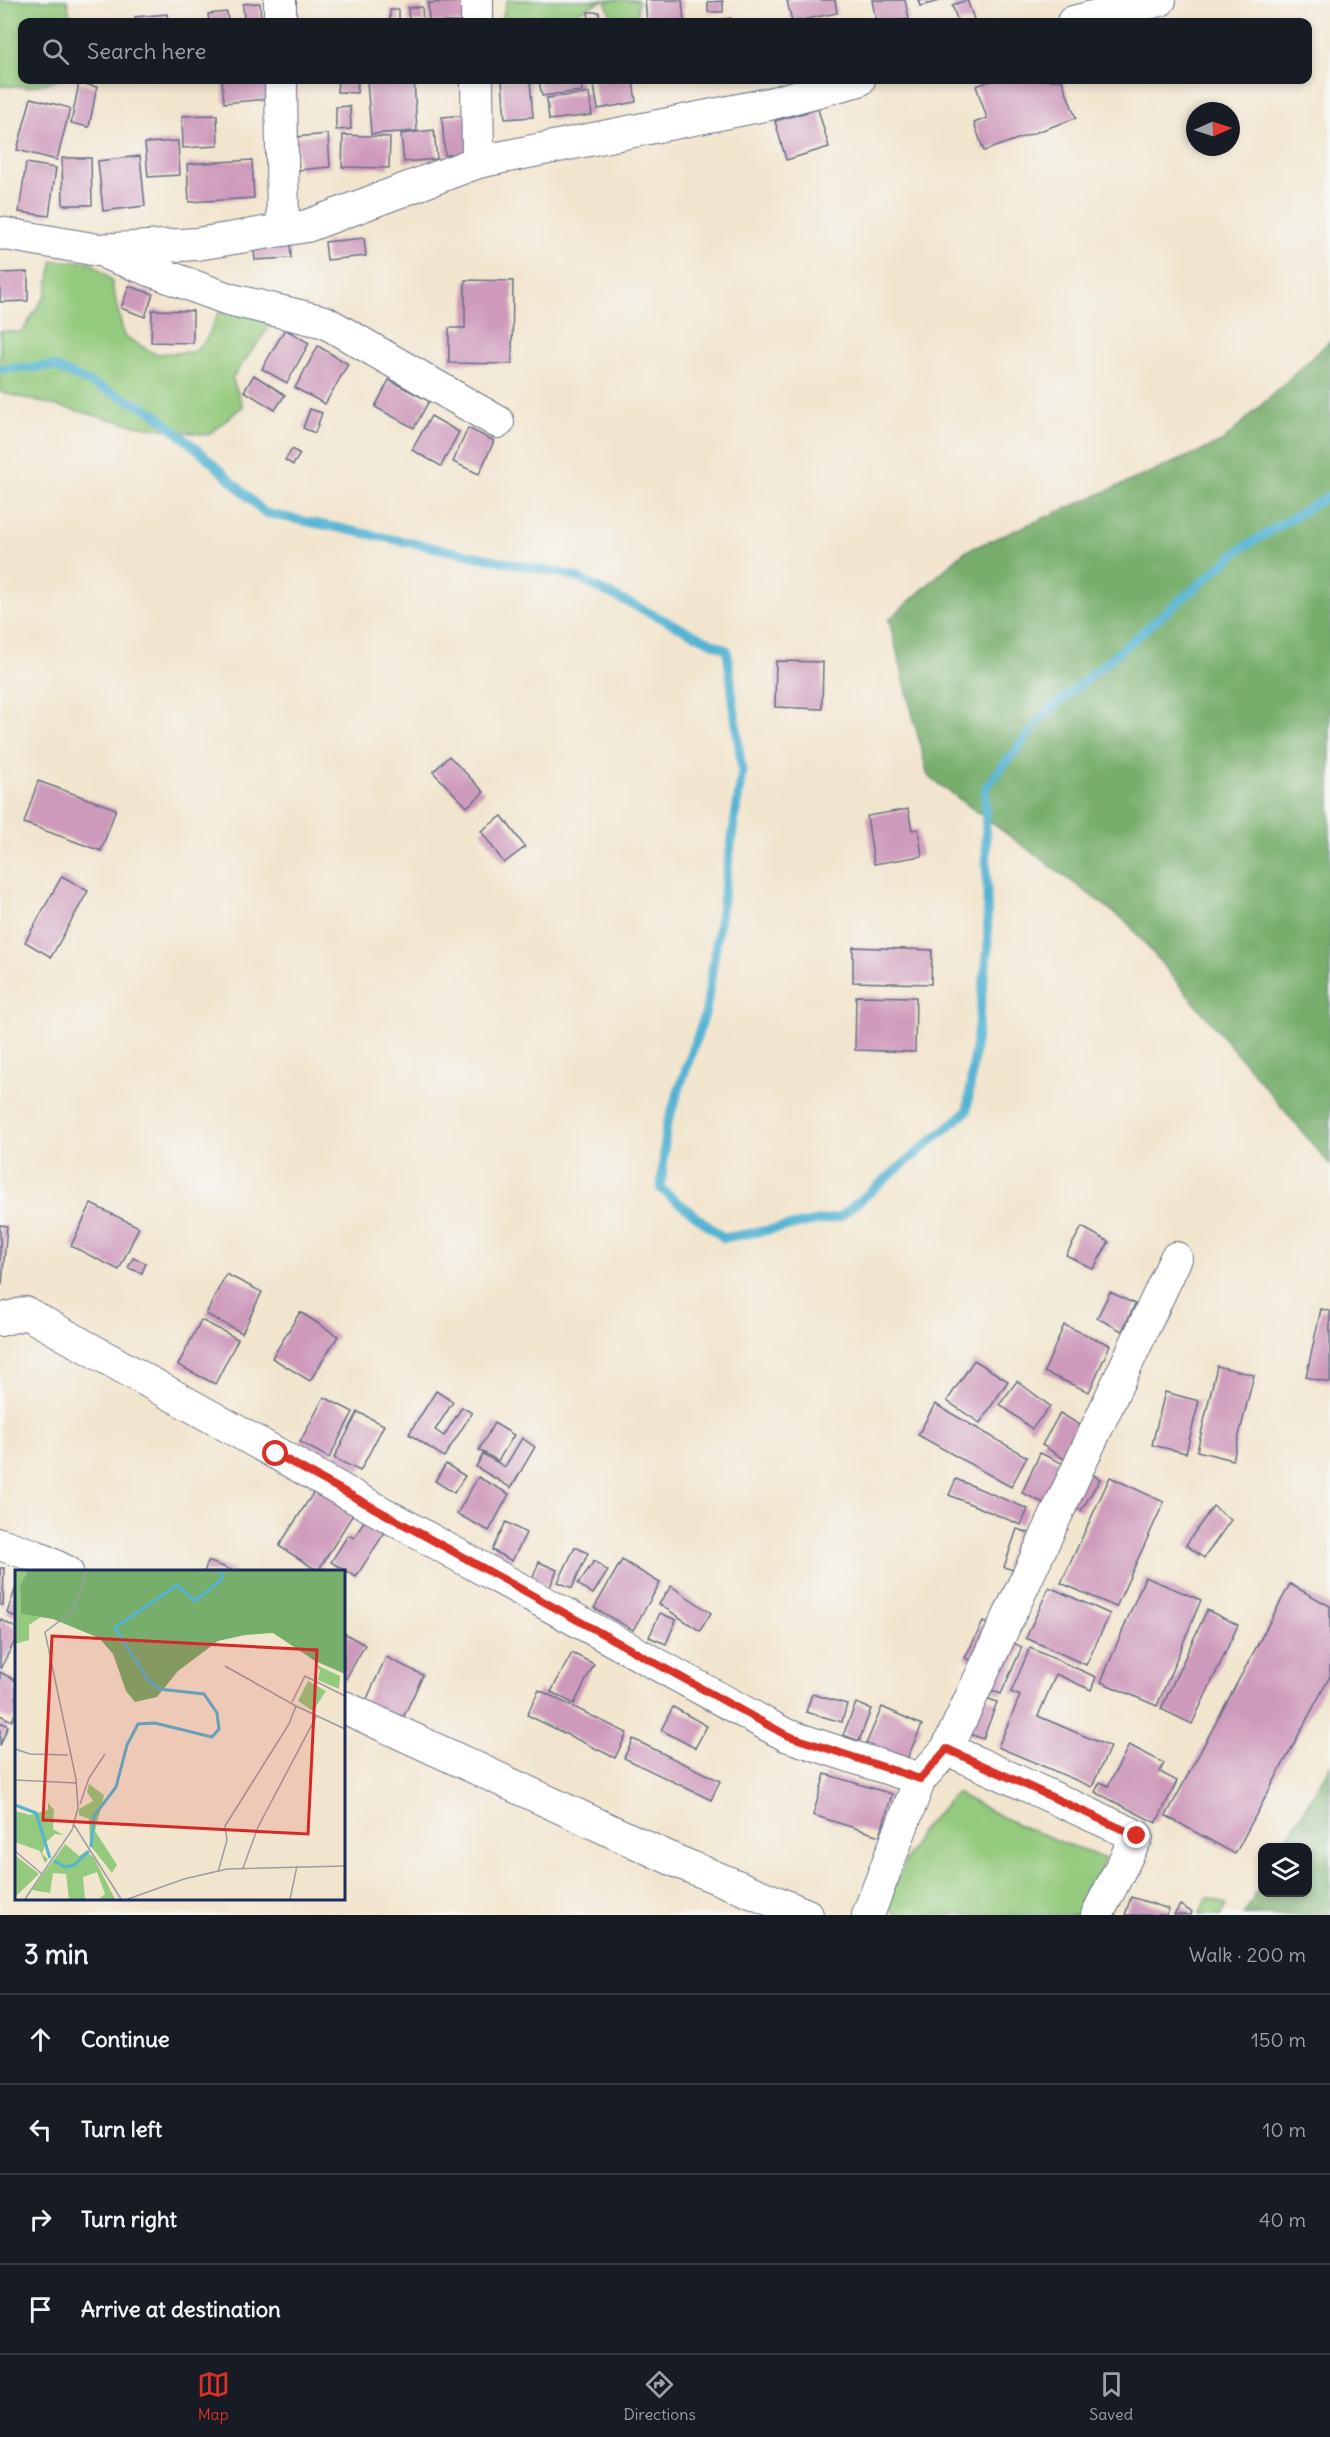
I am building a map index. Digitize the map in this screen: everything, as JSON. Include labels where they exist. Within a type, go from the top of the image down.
[{"type":"street","points":[[280,0],[280,18]]},
{"type":"street","points":[[477,0],[477,18]]},
{"type":"street","points":[[1089,18],[1160,0]]},
{"type":"street","points":[[281,84],[283,230]]},
{"type":"street","points":[[477,84],[478,162]]},
{"type":"street","points":[[98,250],[197,244],[307,226],[478,162],[769,104],[844,84]]},
{"type":"street","points":[[0,233],[98,250],[228,299],[325,322],[498,422]]},
{"type":"street","points":[[868,1915],[920,1779],[947,1749],[1176,1258]]},
{"type":"street","points":[[0,1320],[26,1313],[463,1558],[786,1735],[920,1779]]},
{"type":"street","points":[[0,1544],[35,1556],[63,1570]]},
{"type":"street","points":[[345,1707],[676,1861],[807,1915]]},
{"type":"street","points":[[947,1749],[1137,1836],[1097,1915]]},
{"type":"green space","points":[[0,0],[67,0],[70,18],[18,18],[18,84],[42,84],[29,87],[0,86]]},
{"type":"green space","points":[[507,0],[604,0],[579,11],[577,18],[502,18]]},
{"type":"green space","points":[[605,0],[638,0],[637,18],[612,18]]},
{"type":"green space","points":[[53,261],[91,262],[111,280],[124,336],[155,354],[192,352],[206,340],[219,312],[275,319],[232,378],[243,406],[208,435],[134,425],[0,392],[0,331],[22,332],[46,294]]},
{"type":"green space","points":[[1330,341],[1330,1165],[1127,922],[928,776],[889,620],[964,552],[1222,442]]},
{"type":"green space","points":[[1330,1765],[1330,1915],[1244,1915],[1258,1889],[1258,1897],[1312,1897],[1312,1843],[1284,1843]]},
{"type":"green space","points":[[956,1793],[1018,1825],[1105,1859],[1080,1915],[898,1915],[885,1904],[920,1832]]},
{"type":"green space","points":[[1208,1897],[1226,1905],[1221,1915],[1199,1915]]},
{"type":"building","points":[[645,0],[682,0],[684,18],[647,18]]},
{"type":"building","points":[[835,0],[837,13],[812,18],[791,18],[787,1]]},
{"type":"building","points":[[872,0],[905,0],[909,18],[875,18]]},
{"type":"building","points":[[918,0],[940,0],[940,1],[920,6]]},
{"type":"building","points":[[967,0],[974,18],[957,18],[952,5]]},
{"type":"building","points":[[723,1],[723,12],[708,12],[708,2]]},
{"type":"building","points":[[464,2],[465,18],[429,18],[428,3]]},
{"type":"building","points":[[260,3],[261,18],[244,18],[243,4]]},
{"type":"building","points":[[422,7],[423,18],[409,18],[408,8]]},
{"type":"building","points":[[390,10],[399,10],[399,18],[390,18]]},
{"type":"building","points":[[227,12],[228,18],[208,18],[208,14]]},
{"type":"building","points":[[588,12],[599,12],[600,18],[589,18]]},
{"type":"building","points":[[167,14],[168,18],[135,18]]},
{"type":"building","points":[[79,84],[97,87],[89,127],[71,123]]},
{"type":"building","points":[[222,84],[268,84],[269,99],[224,103]]},
{"type":"building","points":[[338,84],[358,84],[357,93],[337,92]]},
{"type":"building","points":[[367,84],[414,84],[417,131],[371,134]]},
{"type":"building","points":[[502,84],[530,84],[533,117],[505,119]]},
{"type":"building","points":[[540,84],[581,84],[582,91],[542,96]]},
{"type":"building","points":[[594,84],[634,84],[636,102],[598,109]]},
{"type":"building","points":[[982,84],[1063,84],[1076,118],[984,151],[974,123],[987,118],[976,86]]},
{"type":"building","points":[[589,93],[592,115],[549,120],[547,98]]},
{"type":"building","points":[[31,98],[70,108],[57,160],[17,150]]},
{"type":"building","points":[[350,106],[351,129],[336,130],[336,107]]},
{"type":"building","points":[[818,109],[829,147],[786,160],[775,121]]},
{"type":"building","points":[[217,115],[218,146],[183,148],[182,116]]},
{"type":"building","points":[[470,115],[473,153],[445,155],[442,117]]},
{"type":"building","points":[[434,130],[437,159],[404,162],[401,134]]},
{"type":"building","points":[[328,134],[330,167],[299,170],[296,137]]},
{"type":"building","points":[[343,135],[390,137],[389,168],[342,167]]},
{"type":"building","points":[[178,141],[180,175],[148,177],[145,143]]},
{"type":"building","points":[[140,156],[145,206],[103,211],[98,161]]},
{"type":"building","points":[[62,158],[91,158],[92,205],[63,205]]},
{"type":"building","points":[[252,160],[254,198],[189,202],[187,164]]},
{"type":"building","points":[[26,163],[56,168],[49,216],[19,212]]},
{"type":"building","points":[[364,238],[366,256],[327,260],[325,242]]},
{"type":"building","points":[[290,239],[291,258],[255,260],[253,240]]},
{"type":"building","points":[[28,272],[28,301],[0,302],[0,273]]},
{"type":"building","points":[[465,280],[513,281],[512,364],[449,363],[449,328],[465,328]]},
{"type":"building","points":[[129,286],[153,294],[145,317],[121,308]]},
{"type":"building","points":[[152,310],[193,311],[193,343],[151,342]]},
{"type":"building","points":[[285,329],[309,343],[287,383],[262,369]]},
{"type":"building","points":[[318,346],[348,364],[325,404],[295,388]]},
{"type":"building","points":[[254,375],[285,395],[275,410],[244,391]]},
{"type":"building","points":[[389,380],[429,401],[414,428],[375,407]]},
{"type":"building","points":[[310,409],[322,413],[315,433],[303,428]]},
{"type":"building","points":[[431,416],[459,432],[441,466],[412,450]]},
{"type":"building","points":[[468,428],[494,441],[479,474],[453,462]]},
{"type":"building","points":[[292,449],[300,454],[293,465],[285,460]]},
{"type":"building","points":[[776,661],[823,662],[822,709],[775,707]]},
{"type":"building","points":[[449,756],[484,792],[467,807],[433,772]]},
{"type":"building","points":[[38,781],[116,809],[101,851],[24,823]]},
{"type":"building","points":[[908,809],[912,830],[918,829],[922,856],[874,864],[867,816]]},
{"type":"building","points":[[502,816],[525,847],[504,863],[481,831]]},
{"type":"building","points":[[62,876],[88,891],[51,957],[25,942]]},
{"type":"building","points":[[853,947],[932,950],[931,984],[853,982]]},
{"type":"building","points":[[856,996],[916,997],[915,1052],[855,1050]]},
{"type":"building","points":[[91,1204],[139,1227],[119,1270],[71,1246]]},
{"type":"building","points":[[0,1225],[7,1226],[2,1284],[0,1284]]},
{"type":"building","points":[[1082,1227],[1109,1242],[1093,1269],[1066,1255]]},
{"type":"building","points":[[133,1258],[146,1263],[142,1273],[128,1268]]},
{"type":"building","points":[[226,1274],[262,1292],[242,1333],[206,1314]]},
{"type":"building","points":[[1110,1292],[1135,1304],[1122,1331],[1097,1318]]},
{"type":"building","points":[[1321,1309],[1330,1311],[1330,1383],[1306,1377]]},
{"type":"building","points":[[300,1312],[338,1336],[310,1381],[272,1358]]},
{"type":"building","points":[[201,1320],[238,1339],[215,1384],[178,1365]]},
{"type":"building","points":[[1064,1325],[1110,1345],[1089,1392],[1044,1372]]},
{"type":"building","points":[[974,1360],[1008,1381],[980,1423],[947,1401]]},
{"type":"building","points":[[1217,1366],[1254,1375],[1233,1460],[1197,1451]]},
{"type":"building","points":[[1017,1381],[1050,1406],[1032,1429],[1000,1404]]},
{"type":"building","points":[[436,1391],[453,1402],[435,1430],[444,1436],[462,1407],[472,1413],[444,1457],[409,1434]]},
{"type":"building","points":[[1165,1392],[1199,1401],[1186,1453],[1152,1445]]},
{"type":"building","points":[[324,1397],[353,1412],[329,1458],[300,1442]]},
{"type":"building","points":[[935,1404],[1027,1457],[1011,1487],[918,1435]]},
{"type":"building","points":[[358,1412],[384,1425],[360,1471],[334,1458]]},
{"type":"building","points":[[1060,1413],[1085,1428],[1066,1460],[1042,1445]]},
{"type":"building","points":[[494,1423],[514,1435],[498,1461],[479,1450]]},
{"type":"building","points":[[522,1438],[535,1447],[511,1488],[476,1467],[483,1454],[505,1467]]},
{"type":"building","points":[[1040,1453],[1064,1464],[1046,1504],[1022,1493]]},
{"type":"building","points":[[446,1464],[465,1476],[454,1493],[435,1481]]},
{"type":"building","points":[[1085,1470],[1100,1479],[1081,1511],[1066,1502]]},
{"type":"building","points":[[478,1477],[509,1494],[489,1531],[457,1514]]},
{"type":"building","points":[[1110,1477],[1164,1502],[1116,1607],[1061,1583]]},
{"type":"building","points":[[956,1479],[1028,1509],[1021,1525],[949,1495]]},
{"type":"building","points":[[317,1487],[355,1511],[319,1570],[279,1546]]},
{"type":"building","points":[[1213,1506],[1231,1520],[1204,1558],[1186,1545]]},
{"type":"building","points":[[367,1516],[387,1529],[356,1577],[331,1562],[348,1535],[354,1538]]},
{"type":"building","points":[[506,1522],[526,1533],[512,1561],[492,1550]]},
{"type":"building","points":[[1017,1529],[1038,1536],[1025,1574],[1004,1567]]},
{"type":"building","points":[[575,1547],[588,1553],[572,1588],[558,1582]]},
{"type":"building","points":[[622,1560],[660,1583],[633,1630],[594,1608]]},
{"type":"building","points":[[208,1561],[231,1570],[205,1570]]},
{"type":"building","points":[[594,1561],[608,1571],[593,1594],[578,1584]]},
{"type":"building","points":[[539,1562],[557,1570],[550,1587],[532,1580]]},
{"type":"building","points":[[0,1568],[4,1568],[3,1605],[0,1605]]},
{"type":"building","points":[[1145,1577],[1201,1600],[1157,1706],[1101,1682]]},
{"type":"building","points":[[1290,1584],[1330,1606],[1330,1676],[1235,1854],[1166,1816]]},
{"type":"building","points":[[671,1586],[711,1613],[700,1631],[659,1604]]},
{"type":"building","points":[[1049,1587],[1110,1614],[1086,1665],[1026,1638]]},
{"type":"building","points":[[15,1590],[15,1617],[7,1613]]},
{"type":"building","points":[[1207,1610],[1238,1625],[1192,1724],[1161,1709]]},
{"type":"building","points":[[660,1613],[676,1620],[666,1644],[649,1637]]},
{"type":"building","points":[[0,1619],[15,1627],[15,1641],[0,1669]]},
{"type":"building","points":[[983,1622],[993,1627],[975,1663],[965,1658]]},
{"type":"building","points":[[345,1634],[365,1645],[345,1680]]},
{"type":"building","points":[[1008,1640],[1022,1647],[1001,1694],[987,1688]]},
{"type":"building","points":[[1030,1648],[1096,1677],[1091,1690],[1056,1674],[1038,1716],[1110,1747],[1092,1787],[998,1747],[1020,1696],[1011,1692]]},
{"type":"building","points":[[572,1653],[594,1664],[574,1704],[551,1692]]},
{"type":"building","points":[[386,1657],[423,1675],[402,1720],[365,1703]]},
{"type":"building","points":[[0,1672],[15,1680],[15,1714],[12,1721],[0,1715]]},
{"type":"building","points":[[539,1690],[627,1733],[615,1758],[527,1715]]},
{"type":"building","points":[[812,1694],[847,1704],[842,1722],[806,1712]]},
{"type":"building","points":[[978,1695],[997,1702],[983,1739],[965,1732]]},
{"type":"building","points":[[856,1703],[871,1709],[859,1741],[843,1735]]},
{"type":"building","points":[[673,1707],[707,1726],[695,1748],[661,1730]]},
{"type":"building","points":[[882,1707],[922,1725],[906,1761],[866,1744]]},
{"type":"building","points":[[0,1722],[8,1726],[0,1746]]},
{"type":"building","points":[[633,1739],[720,1781],[711,1800],[624,1758]]},
{"type":"building","points":[[1129,1745],[1164,1763],[1160,1772],[1177,1781],[1156,1823],[1095,1792],[1100,1782],[1108,1786]]},
{"type":"building","points":[[825,1774],[892,1794],[880,1836],[813,1815]]},
{"type":"building","points":[[1131,1897],[1169,1909],[1167,1915],[1125,1915]]},
{"type":"building","points":[[1180,1905],[1192,1912],[1191,1915],[1174,1915]]},
{"type":"waterway","points":[[0,369],[53,366],[152,411],[205,456],[265,513],[573,576],[727,650],[742,772],[706,1011],[666,1127],[661,1189],[724,1238],[840,1217],[967,1111],[988,948],[985,788],[1045,714],[1242,548],[1330,495]]},
{"type":"route","points":[[276,1454],[786,1735],[920,1779],[947,1749],[1137,1836]]}]
